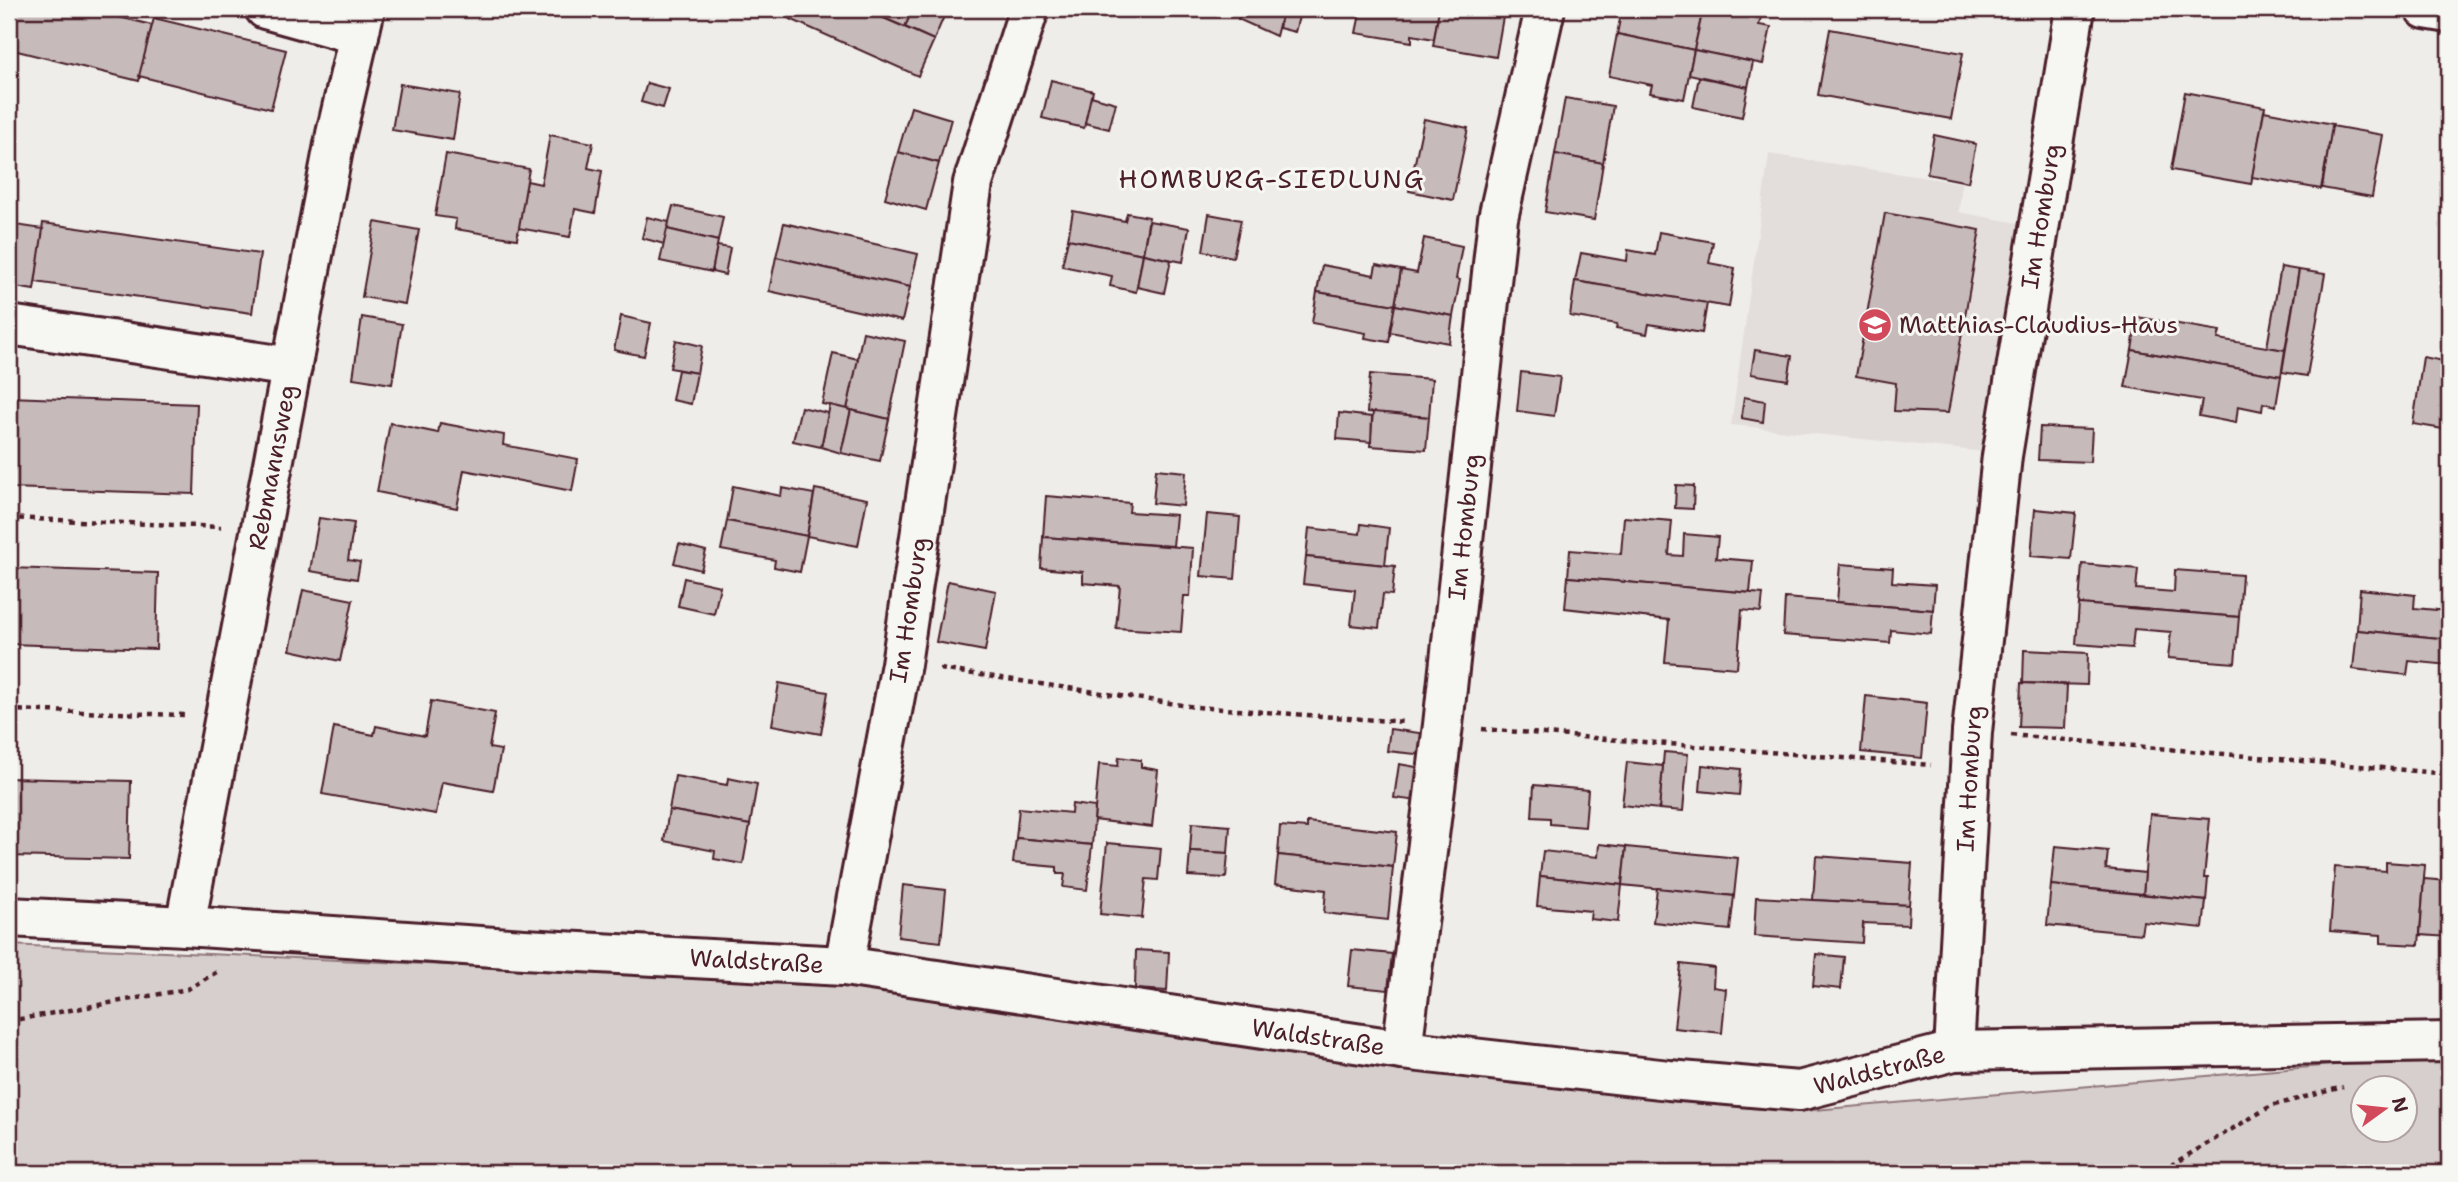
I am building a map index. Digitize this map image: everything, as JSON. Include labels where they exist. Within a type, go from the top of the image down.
[{"type":"street","points":[[265,9],[362,22]]},
{"type":"street","name":"Im Homburg","points":[[845,966],[901,664],[973,183],[1029,9]]},
{"type":"street","name":"Im Homburg","points":[[1402,1050],[1443,726],[1499,218],[1545,9]]},
{"type":"street","name":"Im Homburg","points":[[1954,1051],[1972,732],[2002,456],[2075,9]]},
{"type":"street","points":[[2425,9],[2449,13]]},
{"type":"street","name":"Rebmannsweg","points":[[185,926],[336,134],[362,22]]},
{"type":"street","points":[[9,325],[292,366]]},
{"type":"street","name":"Waldstraße","points":[[9,917],[845,966],[1402,1050],[1669,1080],[1799,1091],[1954,1051],[2449,1042]]},
{"type":"path","points":[[9,518],[220,527],[260,532]]},
{"type":"path","points":[[9,710],[179,714],[225,721]]},
{"type":"path","points":[[1972,732],[2449,774]]},
{"type":"path","points":[[9,1020],[188,989],[226,966],[260,931]]},
{"type":"path","points":[[2180,1173],[2166,1168],[2270,1106],[2347,1086]]},
{"type":"shaded area","name":"Matthias-Claudius-Haus","points":[[1769,154],[1962,183],[1959,212],[2023,224],[1985,452],[1731,425]]},
{"type":"shaded area","points":[[9,945],[867,984],[1803,1111],[2449,1055],[2449,1173],[9,1173]]},
{"type":"building","points":[[9,9],[18,9],[9,47]]},
{"type":"building","points":[[18,9],[86,9],[152,25],[139,81],[9,49]]},
{"type":"building","points":[[792,9],[863,9],[934,40],[918,76],[788,18]]},
{"type":"building","points":[[863,9],[913,9],[905,27]]},
{"type":"building","points":[[913,9],[947,9],[934,40],[905,27]]},
{"type":"building","points":[[1242,9],[1271,9],[1282,13],[1276,36],[1238,19]]},
{"type":"building","points":[[1283,9],[1301,9],[1295,32],[1279,28]]},
{"type":"building","points":[[1361,9],[1439,9],[1434,39],[1412,35],[1412,42],[1356,33]]},
{"type":"building","points":[[1439,9],[1504,11],[1496,57],[1433,46]]},
{"type":"building","points":[[1622,9],[1644,12],[1644,9],[1675,9],[1702,14],[1694,50],[1617,34]]},
{"type":"building","points":[[1710,9],[1763,9],[1759,25],[1771,27],[1763,64],[1694,50],[1702,14],[1709,15]]},
{"type":"building","points":[[154,18],[286,50],[271,109],[139,76]]},
{"type":"building","points":[[1830,29],[1963,53],[1951,119],[1818,95]]},
{"type":"building","points":[[1617,34],[1694,50],[1684,99],[1650,93],[1652,85],[1609,76]]},
{"type":"building","points":[[1694,50],[1753,62],[1748,87],[1689,74]]},
{"type":"building","points":[[1699,77],[1748,87],[1742,117],[1693,107]]},
{"type":"building","points":[[1051,80],[1093,91],[1084,128],[1042,118]]},
{"type":"building","points":[[647,83],[669,89],[663,108],[641,102]]},
{"type":"building","points":[[400,84],[460,94],[453,140],[392,130]]},
{"type":"building","points":[[2185,92],[2265,107],[2251,184],[2171,170]]},
{"type":"building","points":[[1091,96],[1116,103],[1109,129],[1085,123]]},
{"type":"building","points":[[1565,98],[1613,106],[1603,163],[1555,154]]},
{"type":"building","points":[[911,107],[951,119],[939,163],[898,152]]},
{"type":"building","points":[[2264,111],[2333,124],[2321,189],[2252,177]]},
{"type":"building","points":[[1424,119],[1468,128],[1453,200],[1409,191]]},
{"type":"building","points":[[2332,126],[2383,135],[2372,197],[2322,188]]},
{"type":"building","points":[[550,135],[593,143],[588,168],[602,171],[595,213],[575,209],[570,237],[518,228],[527,181],[541,184]]},
{"type":"building","points":[[1934,135],[1976,144],[1968,182],[1927,174]]},
{"type":"building","points":[[898,152],[939,163],[926,210],[885,198]]},
{"type":"building","points":[[446,154],[529,169],[517,239],[455,229],[456,219],[435,216]]},
{"type":"building","points":[[1555,154],[1603,163],[1594,220],[1545,212]]},
{"type":"building","points":[[673,206],[723,217],[718,241],[667,229]]},
{"type":"building","points":[[1073,211],[1125,221],[1127,213],[1149,217],[1143,254],[1068,239]]},
{"type":"building","points":[[1885,213],[1980,230],[1948,413],[1894,411],[1896,383],[1856,376]]},
{"type":"building","points":[[1209,214],[1241,220],[1233,257],[1203,251]]},
{"type":"building","points":[[647,217],[669,222],[664,244],[642,238]]},
{"type":"building","points":[[1149,221],[1189,228],[1183,262],[1143,254]]},
{"type":"building","points":[[375,222],[419,230],[405,304],[362,297]]},
{"type":"building","points":[[43,223],[260,254],[252,313],[35,282]]},
{"type":"building","points":[[784,223],[918,254],[910,287],[776,257]]},
{"type":"building","points":[[9,224],[43,229],[34,290],[9,286]]},
{"type":"building","points":[[667,229],[718,241],[712,272],[660,261]]},
{"type":"building","points":[[1659,232],[1713,242],[1709,263],[1735,268],[1729,307],[1575,281],[1581,253],[1627,261],[1628,250],[1655,255]]},
{"type":"building","points":[[1424,238],[1462,246],[1456,279],[1460,280],[1453,316],[1395,305],[1401,270],[1417,273]]},
{"type":"building","points":[[1068,239],[1143,254],[1136,292],[1110,286],[1112,276],[1062,266]]},
{"type":"building","points":[[717,246],[730,248],[725,275],[712,272]]},
{"type":"building","points":[[1143,254],[1171,260],[1164,293],[1137,287]]},
{"type":"building","points":[[776,257],[910,287],[902,321],[769,291]]},
{"type":"building","points":[[1322,265],[1374,275],[1376,265],[1401,270],[1395,305],[1317,292]]},
{"type":"building","points":[[2281,267],[2299,270],[2285,350],[2267,347]]},
{"type":"building","points":[[2299,270],[2325,274],[2307,376],[2282,372]]},
{"type":"building","points":[[1575,281],[1707,303],[1702,333],[1649,324],[1647,334],[1616,328],[1617,324],[1570,316]]},
{"type":"building","points":[[1317,292],[1395,305],[1389,342],[1365,338],[1366,333],[1312,323]]},
{"type":"building","points":[[1395,305],[1453,316],[1449,343],[1390,332]]},
{"type":"building","points":[[621,316],[651,323],[644,356],[614,350]]},
{"type":"building","points":[[362,317],[402,324],[392,384],[353,378]]},
{"type":"building","points":[[2137,317],[2220,331],[2218,339],[2285,350],[2281,376],[2132,350]]},
{"type":"building","points":[[863,332],[905,341],[889,419],[847,409]]},
{"type":"building","points":[[676,340],[702,346],[697,373],[670,368]]},
{"type":"building","points":[[1755,350],[1792,356],[1788,380],[1751,374]]},
{"type":"building","points":[[2132,350],[2281,376],[2276,406],[2263,403],[2262,411],[2238,406],[2236,423],[2199,416],[2202,400],[2125,387]]},
{"type":"building","points":[[833,353],[858,359],[847,409],[822,404]]},
{"type":"building","points":[[2423,357],[2449,362],[2449,430],[2413,424]]},
{"type":"building","points":[[678,370],[697,373],[691,404],[672,400]]},
{"type":"building","points":[[1521,372],[1560,377],[1554,416],[1517,411]]},
{"type":"building","points":[[1370,374],[1432,379],[1429,417],[1367,412]]},
{"type":"building","points":[[9,397],[197,404],[194,494],[9,488]]},
{"type":"building","points":[[1744,397],[1765,401],[1763,422],[1741,418]]},
{"type":"building","points":[[830,405],[851,410],[841,453],[821,447]]},
{"type":"building","points":[[801,407],[828,413],[821,447],[793,441]]},
{"type":"building","points":[[851,410],[889,419],[880,461],[841,453]]},
{"type":"building","points":[[1373,412],[1429,417],[1426,450],[1370,446]]},
{"type":"building","points":[[1339,413],[1372,417],[1371,442],[1337,439]]},
{"type":"building","points":[[390,423],[438,433],[440,423],[504,435],[503,445],[578,459],[572,491],[464,470],[457,508],[377,492]]},
{"type":"building","points":[[2040,427],[2092,429],[2090,462],[2038,460]]},
{"type":"building","points":[[1156,469],[1186,472],[1183,506],[1153,503]]},
{"type":"building","points":[[1676,485],[1694,486],[1693,509],[1675,508]]},
{"type":"building","points":[[733,486],[781,496],[782,488],[814,494],[807,536],[727,521]]},
{"type":"building","points":[[815,489],[867,499],[858,546],[807,536]]},
{"type":"building","points":[[1046,496],[1130,503],[1129,512],[1176,515],[1173,546],[1043,537]]},
{"type":"building","points":[[2035,509],[2076,513],[2071,559],[2031,556]]},
{"type":"building","points":[[1207,514],[1240,517],[1235,579],[1201,576]]},
{"type":"building","points":[[1624,517],[1672,521],[1669,555],[1683,556],[1684,534],[1718,537],[1716,558],[1753,561],[1750,593],[1568,577],[1570,550],[1621,554]]},
{"type":"building","points":[[319,518],[354,523],[348,560],[360,562],[357,579],[310,571]]},
{"type":"building","points":[[727,521],[807,536],[800,572],[774,567],[775,560],[721,550]]},
{"type":"building","points":[[1361,524],[1389,528],[1385,565],[1306,557],[1309,528],[1360,534]]},
{"type":"building","points":[[1043,537],[1193,548],[1190,596],[1184,596],[1181,632],[1116,628],[1120,586],[1083,583],[1083,572],[1041,568]]},
{"type":"building","points":[[679,544],[706,551],[701,570],[674,563]]},
{"type":"building","points":[[1306,557],[1395,566],[1392,595],[1383,594],[1379,628],[1351,625],[1355,590],[1303,584]]},
{"type":"building","points":[[1840,564],[1893,568],[1892,582],[1935,585],[1933,610],[1837,602]]},
{"type":"building","points":[[2082,564],[2138,569],[2136,589],[2174,592],[2175,570],[2242,575],[2239,617],[2079,604]]},
{"type":"building","points":[[9,568],[158,573],[156,649],[9,644]]},
{"type":"building","points":[[1568,577],[1763,594],[1761,612],[1742,610],[1737,668],[1665,662],[1669,620],[1565,608]]},
{"type":"building","points":[[684,578],[720,586],[714,614],[678,606]]},
{"type":"building","points":[[948,581],[996,591],[985,651],[936,642]]},
{"type":"building","points":[[2360,589],[2415,595],[2414,608],[2449,611],[2449,639],[2357,630]]},
{"type":"building","points":[[303,590],[353,600],[340,661],[290,650]]},
{"type":"building","points":[[1785,598],[1933,610],[1931,634],[1891,630],[1890,643],[1783,635]]},
{"type":"building","points":[[2079,604],[2239,617],[2235,663],[2168,658],[2171,632],[2134,629],[2132,648],[2076,644]]},
{"type":"building","points":[[2357,630],[2449,639],[2449,665],[2409,661],[2407,675],[2353,669]]},
{"type":"building","points":[[2024,650],[2088,653],[2087,685],[2023,683]]},
{"type":"building","points":[[779,683],[828,692],[821,734],[772,725]]},
{"type":"building","points":[[2021,683],[2067,685],[2065,728],[2019,727]]},
{"type":"building","points":[[1866,696],[1927,703],[1922,758],[1861,752]]},
{"type":"building","points":[[431,701],[495,713],[489,748],[501,750],[493,791],[442,782],[436,814],[322,794],[334,727],[374,735],[376,726],[425,736]]},
{"type":"building","points":[[1390,729],[1427,734],[1425,755],[1387,751]]},
{"type":"building","points":[[1664,752],[1688,754],[1683,811],[1659,809]]},
{"type":"building","points":[[1119,757],[1141,760],[1141,767],[1158,770],[1152,827],[1094,820],[1099,764],[1118,766]]},
{"type":"building","points":[[1627,762],[1663,766],[1659,809],[1622,805]]},
{"type":"building","points":[[1399,764],[1422,768],[1418,801],[1394,798]]},
{"type":"building","points":[[1702,765],[1741,769],[1739,795],[1700,791]]},
{"type":"building","points":[[675,776],[727,785],[728,778],[757,784],[750,825],[669,810]]},
{"type":"building","points":[[9,778],[131,781],[129,859],[9,856]]},
{"type":"building","points":[[1534,785],[1588,790],[1585,827],[1550,824],[1550,818],[1532,817]]},
{"type":"building","points":[[1072,804],[1095,807],[1092,845],[1016,838],[1019,808],[1071,813]]},
{"type":"building","points":[[669,810],[750,825],[743,864],[714,859],[715,851],[664,841]]},
{"type":"building","points":[[2150,814],[2210,819],[2204,878],[2208,878],[2206,901],[2143,894]]},
{"type":"building","points":[[1307,822],[1397,832],[1393,867],[1278,855],[1280,826],[1307,828]]},
{"type":"building","points":[[1192,823],[1230,826],[1228,853],[1190,851]]},
{"type":"building","points":[[1016,838],[1092,845],[1087,890],[1063,887],[1065,874],[1057,874],[1057,867],[1013,863]]},
{"type":"building","points":[[1107,843],[1161,848],[1158,880],[1146,879],[1142,918],[1100,914]]},
{"type":"building","points":[[1599,844],[1626,847],[1622,885],[1540,876],[1543,851],[1598,857]]},
{"type":"building","points":[[2055,846],[2108,851],[2106,869],[2145,873],[2143,894],[2051,885]]},
{"type":"building","points":[[1626,847],[1738,858],[1734,896],[1622,885]]},
{"type":"building","points":[[1190,851],[1228,853],[1226,878],[1188,876]]},
{"type":"building","points":[[1278,855],[1393,867],[1388,920],[1324,913],[1326,890],[1275,884]]},
{"type":"building","points":[[1816,856],[1912,863],[1909,905],[1813,900]]},
{"type":"building","points":[[2386,862],[2425,865],[2419,945],[2381,943],[2381,935],[2330,931],[2335,867],[2386,871]]},
{"type":"building","points":[[1540,876],[1622,885],[1618,922],[1590,919],[1591,911],[1537,906]]},
{"type":"building","points":[[2424,879],[2449,881],[2449,937],[2420,935]]},
{"type":"building","points":[[903,885],[946,890],[941,942],[898,937]]},
{"type":"building","points":[[2051,885],[2206,901],[2203,928],[2143,922],[2141,934],[2047,925]]},
{"type":"building","points":[[1657,888],[1734,896],[1730,930],[1653,922]]},
{"type":"building","points":[[1756,897],[1909,905],[1908,925],[1863,923],[1862,943],[1754,936]]},
{"type":"building","points":[[1136,950],[1169,952],[1167,991],[1135,989]]},
{"type":"building","points":[[1352,950],[1392,954],[1388,990],[1348,986]]},
{"type":"building","points":[[1816,954],[1844,957],[1841,989],[1813,986]]},
{"type":"building","points":[[1681,964],[1714,968],[1713,987],[1726,989],[1722,1033],[1674,1028]]},
{"type":"place","name":"Matthias-Claudius-Haus","points":[[1875,325]]},
{"type":"district","name":"HOMBURG-SIEDLUNG","points":[[1272,179]]}]
